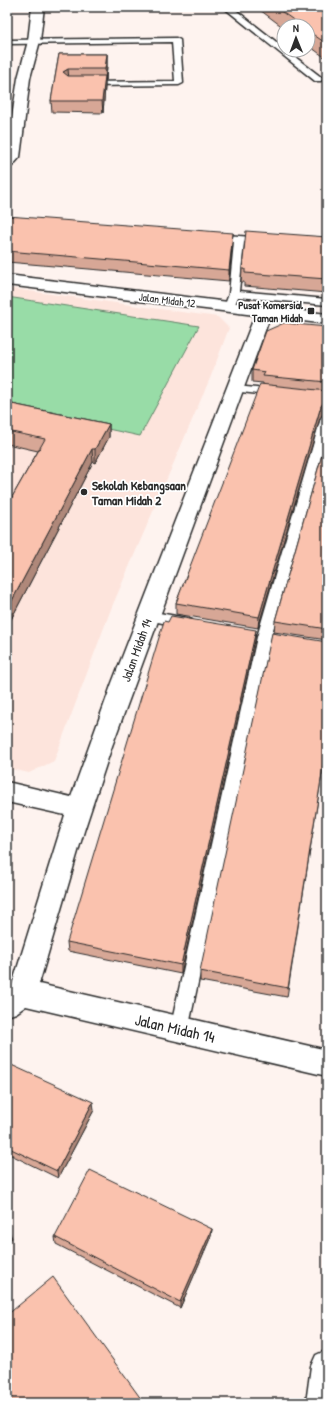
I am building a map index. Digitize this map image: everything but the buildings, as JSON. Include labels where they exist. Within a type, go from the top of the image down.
[{"type":"street","points":[[7,164],[13,156],[24,78],[34,41],[38,7]]},
{"type":"street","name":"Jalan Midah 12","points":[[7,280],[231,301],[264,312],[327,319]]},
{"type":"street","name":"Jalan Midah 14","points":[[264,312],[236,389],[148,616],[79,809],[15,998],[179,1030],[327,1063]]},
{"type":"street","points":[[7,792],[79,809]]},
{"type":"street","points":[[322,1403],[327,1366]]},
{"type":"lane","points":[[227,7],[318,80]]},
{"type":"lane","points":[[7,42],[176,40],[179,83],[77,84]]},
{"type":"lane","points":[[201,236],[271,241]]},
{"type":"lane","points":[[240,239],[231,301],[327,302]]},
{"type":"lane","points":[[236,389],[289,394]]},
{"type":"lane","points":[[179,1030],[264,637],[327,418]]},
{"type":"lane","points":[[148,616],[202,626]]},
{"type":"lane","points":[[249,634],[280,639]]},
{"type":"shaded area","name":"Sekolah Kebangsaan Taman Midah 2","points":[[7,288],[218,317],[229,328],[211,376],[111,609],[54,761],[29,773],[7,768]]},
{"type":"green space","points":[[7,297],[199,326],[140,436],[7,407]]},
{"type":"place","name":"Pusat Komersial Taman Midah","points":[[311,311]]},
{"type":"place","name":"Sekolah Kebangsaan Taman Midah 2","points":[[84,492]]}]
